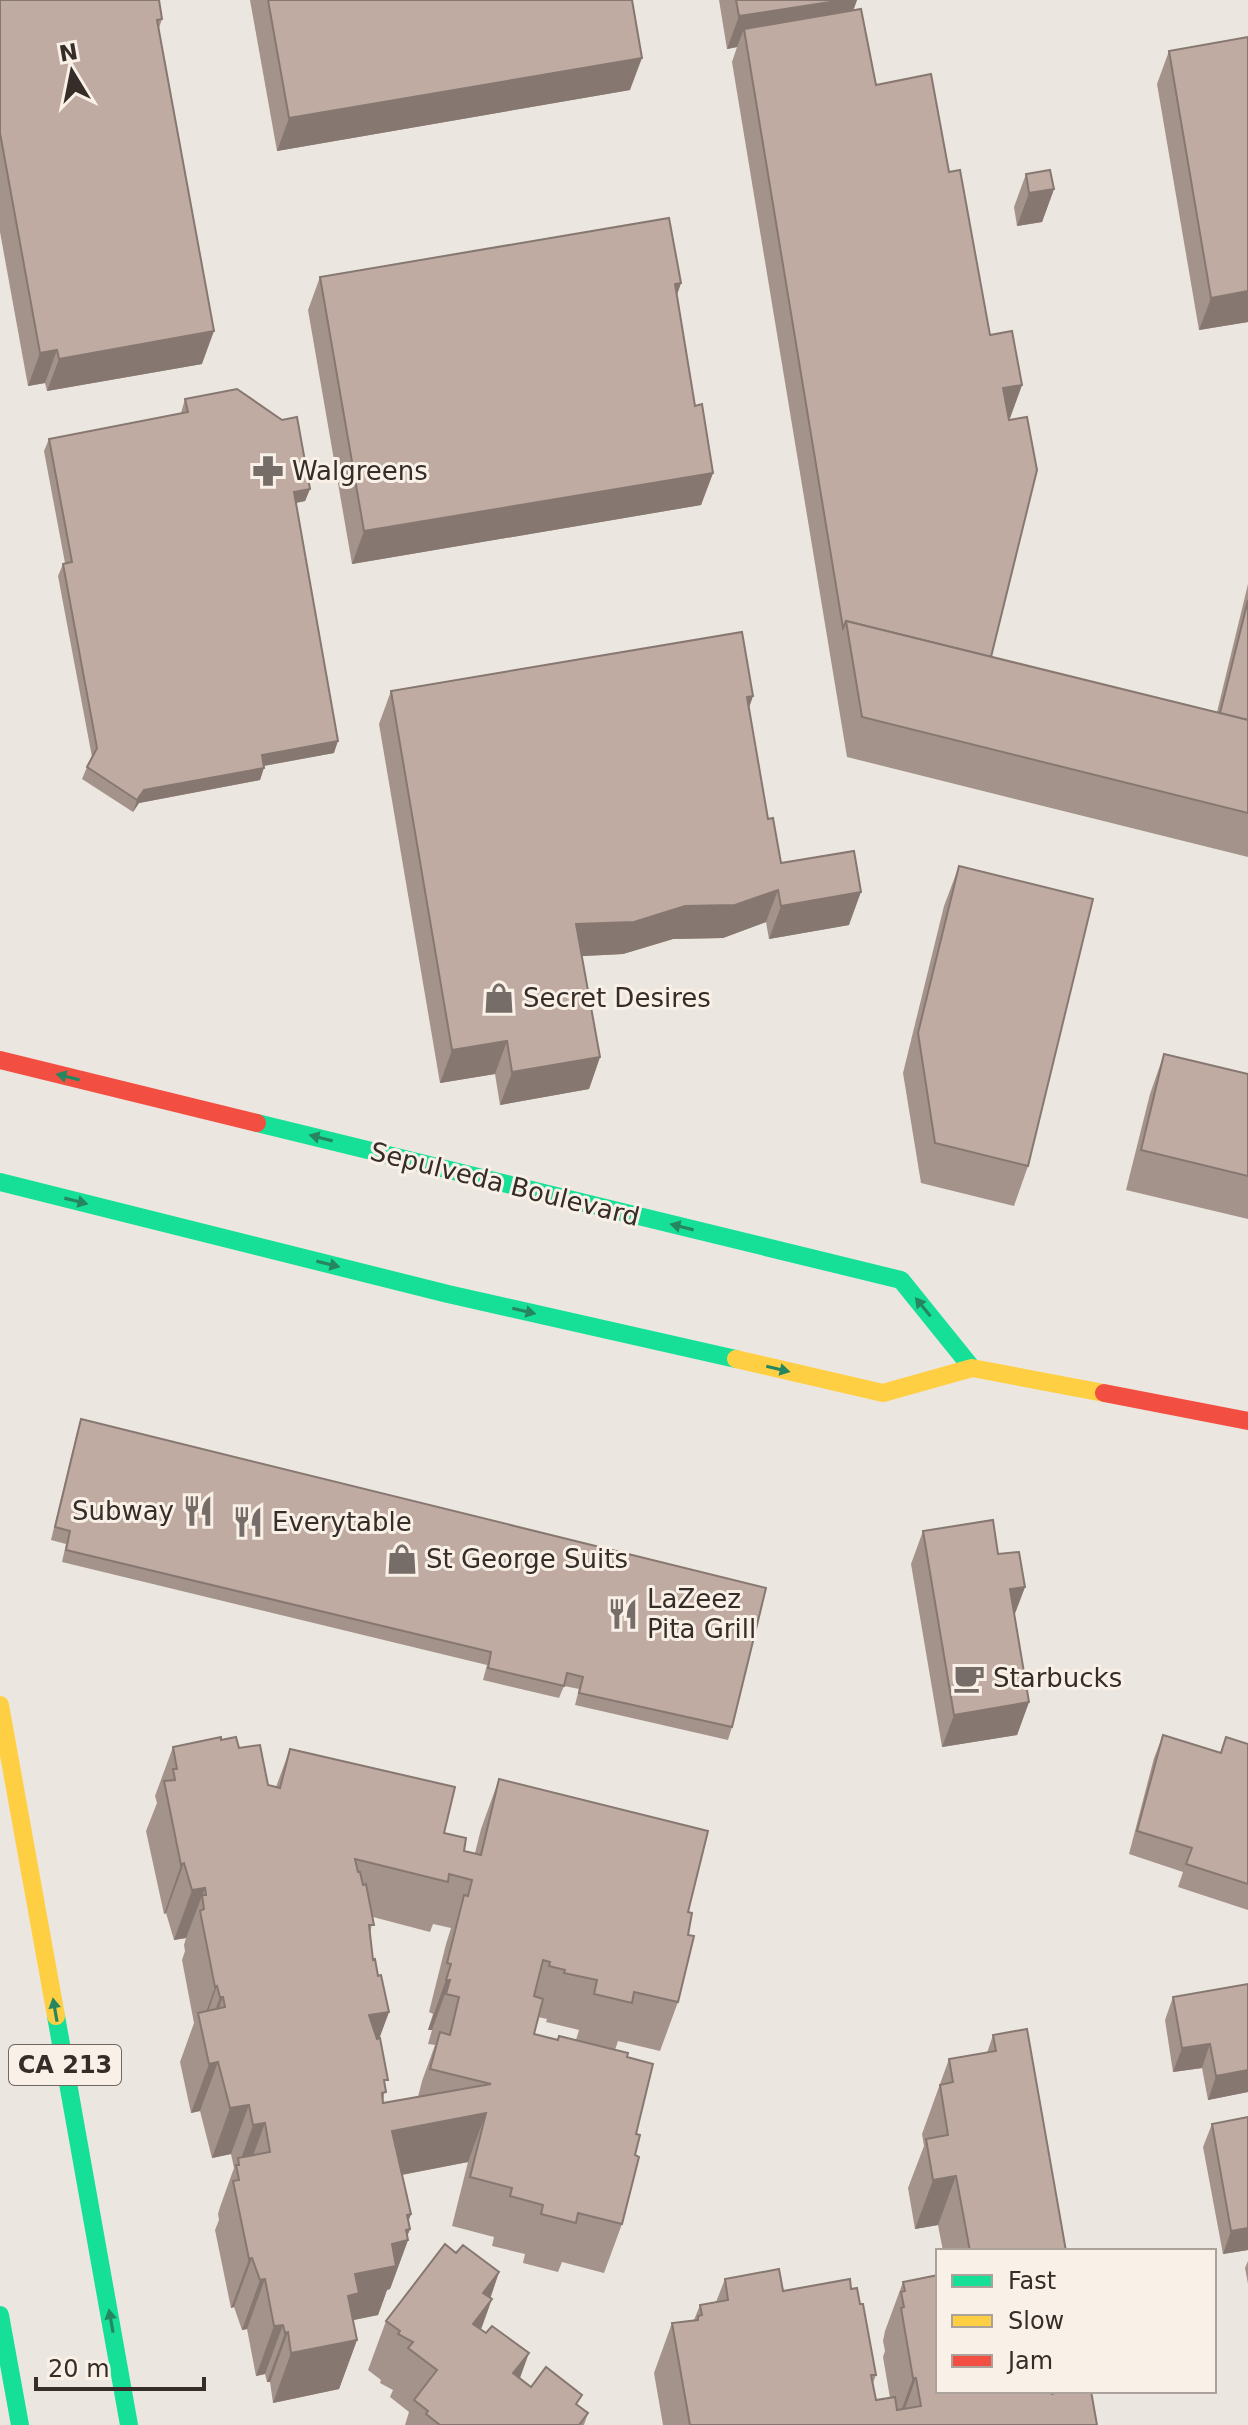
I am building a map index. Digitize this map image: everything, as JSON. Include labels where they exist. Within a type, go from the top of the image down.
[{"type":"main road","name":"Sepulveda Boulevard","points":[[0,1060],[901,1280],[972,1368]]},
{"type":"main road","points":[[0,1182],[448,1294],[883,1393],[972,1368],[1248,1421]]},
{"type":"main road","name":"CA 213","points":[[0,1705],[129,2425]]},
{"type":"main road","points":[[0,2315],[20,2425]]},
{"type":"building","points":[[0,0],[159,0],[162,19],[157,20],[214,331],[59,359],[57,350],[40,353],[0,133]]},
{"type":"building","points":[[268,0],[632,0],[642,58],[289,118]]},
{"type":"building","points":[[736,0],[843,0],[739,16]]},
{"type":"building","points":[[861,9],[876,85],[931,74],[949,172],[960,170],[990,335],[1012,331],[1022,385],[1003,388],[1009,420],[1027,417],[1037,470],[991,657],[846,621],[843,628],[744,29]]},
{"type":"building","points":[[1248,37],[1248,291],[1211,298],[1169,51]]},
{"type":"building","points":[[1050,170],[1054,189],[1029,193],[1026,174]]},
{"type":"building","points":[[669,218],[681,283],[675,284],[695,406],[702,404],[713,473],[364,531],[320,277]]},
{"type":"building","name":"Walgreens","points":[[237,389],[282,420],[297,417],[310,489],[294,492],[338,741],[262,755],[264,768],[144,790],[137,800],[87,767],[97,748],[63,564],[72,562],[49,439],[188,412],[185,399]]},
{"type":"building","points":[[1248,600],[1248,720],[1220,713]]},
{"type":"building","points":[[846,621],[1248,720],[1248,813],[862,717]]},
{"type":"building","points":[[742,632],[753,696],[747,697],[768,819],[773,818],[781,863],[854,851],[861,892],[781,906],[778,890],[735,905],[685,906],[634,922],[576,924],[600,1057],[512,1072],[507,1041],[452,1050],[391,691]]},
{"type":"building","points":[[959,866],[1093,899],[1028,1166],[935,1143],[918,1033]]},
{"type":"building","points":[[1164,1054],[1248,1074],[1248,1176],[1141,1150]]},
{"type":"building","points":[[81,1419],[766,1588],[732,1727],[579,1693],[583,1677],[567,1673],[564,1686],[488,1668],[491,1652],[66,1550],[70,1531],[55,1527]]},
{"type":"building","name":"Starbucks","points":[[993,1520],[998,1554],[1019,1552],[1025,1587],[1010,1589],[1029,1702],[954,1715],[923,1531]]},
{"type":"building","points":[[1163,1735],[1221,1753],[1226,1737],[1248,1744],[1248,1884],[1186,1864],[1192,1848],[1137,1831]]},
{"type":"building","points":[[221,1737],[221,1740],[236,1737],[239,1748],[260,1745],[268,1785],[280,1788],[290,1749],[455,1787],[444,1833],[466,1838],[464,1851],[481,1855],[499,1779],[708,1831],[688,1912],[692,1913],[688,1935],[694,1936],[678,2002],[634,1992],[632,2003],[594,1994],[597,1980],[564,1973],[565,1970],[549,1966],[550,1962],[543,1960],[534,1996],[543,1999],[534,2034],[558,2040],[559,2036],[628,2053],[627,2057],[653,2064],[636,2134],[640,2135],[635,2155],[639,2157],[622,2224],[578,2213],[576,2223],[541,2214],[543,2205],[510,2196],[512,2188],[470,2177],[486,2113],[392,2131],[411,2214],[407,2215],[410,2229],[406,2230],[408,2240],[392,2244],[396,2266],[355,2274],[359,2293],[348,2296],[357,2340],[291,2353],[288,2332],[285,2333],[283,2325],[274,2326],[265,2279],[260,2280],[252,2258],[249,2259],[233,2181],[239,2180],[238,2158],[270,2152],[265,2123],[253,2125],[249,2105],[230,2108],[218,2062],[209,2064],[198,2013],[225,2007],[223,1997],[215,1987],[200,1911],[204,1909],[202,1895],[206,1895],[205,1888],[192,1890],[184,1863],[181,1865],[164,1781],[175,1780],[173,1769],[177,1769],[173,1747]],"holes":[[[355,1859],[448,1882],[449,1874],[472,1880],[468,1896],[464,1895],[447,1963],[451,1964],[446,1994],[459,1997],[450,2035],[440,2032],[430,2069],[491,2084],[383,2103],[382,2093],[386,2092],[384,2080],[388,2080],[380,2038],[377,2039],[369,2015],[389,2012],[381,1975],[378,1976],[373,1960],[369,1925],[374,1925],[366,1884],[363,1885]]]},
{"type":"building","points":[[1248,1984],[1248,2070],[1216,2076],[1210,2044],[1182,2048],[1173,1997]]},
{"type":"building","points":[[1027,2029],[1066,2249],[970,2249],[956,2176],[933,2180],[926,2139],[948,2135],[940,2085],[953,2082],[949,2059],[996,2051],[993,2035]]},
{"type":"building","points":[[1248,2117],[1248,2228],[1231,2231],[1212,2124]]},
{"type":"building","points":[[445,2244],[456,2253],[463,2245],[499,2272],[483,2293],[492,2299],[473,2324],[486,2333],[492,2326],[529,2353],[513,2373],[531,2387],[546,2367],[582,2395],[576,2404],[588,2413],[579,2425],[440,2425],[414,2400],[437,2370],[408,2348],[413,2342],[398,2334],[400,2331],[386,2321]]},
{"type":"building","points":[[779,2269],[783,2291],[850,2279],[851,2289],[857,2288],[860,2304],[863,2304],[876,2375],[871,2375],[876,2400],[895,2397],[897,2410],[921,2406],[901,2308],[904,2307],[903,2282],[936,2275],[936,2393],[1091,2393],[1097,2425],[690,2425],[672,2323],[698,2320],[698,2316],[702,2315],[700,2305],[728,2300],[725,2279]]},
{"type":"traffic: fast","points":[[257,1123],[901,1280],[972,1368]]},
{"type":"traffic: fast","points":[[0,1182],[448,1294],[736,1359]]},
{"type":"traffic: fast","points":[[56,2016],[129,2425]]},
{"type":"traffic: fast","points":[[0,2315],[20,2425]]},
{"type":"traffic: slow","points":[[736,1359],[883,1393],[972,1368],[1104,1393]]},
{"type":"traffic: slow","points":[[0,1705],[56,2016]]},
{"type":"traffic: jam","points":[[0,1060],[257,1123]]},
{"type":"traffic: jam","points":[[1104,1393],[1248,1421]]},
{"type":"place","name":"Walgreens","points":[[268,471]]},
{"type":"place","name":"Secret Desires","points":[[499,998]]},
{"type":"place","name":"Subway","points":[[198,1511]]},
{"type":"place","name":"Everytable","points":[[248,1522]]},
{"type":"place","name":"St George Suits","points":[[402,1559]]},
{"type":"place","name":"LaZeez Pita Grill","points":[[623,1614]]},
{"type":"place","name":"Starbucks","points":[[969,1678]]}]
